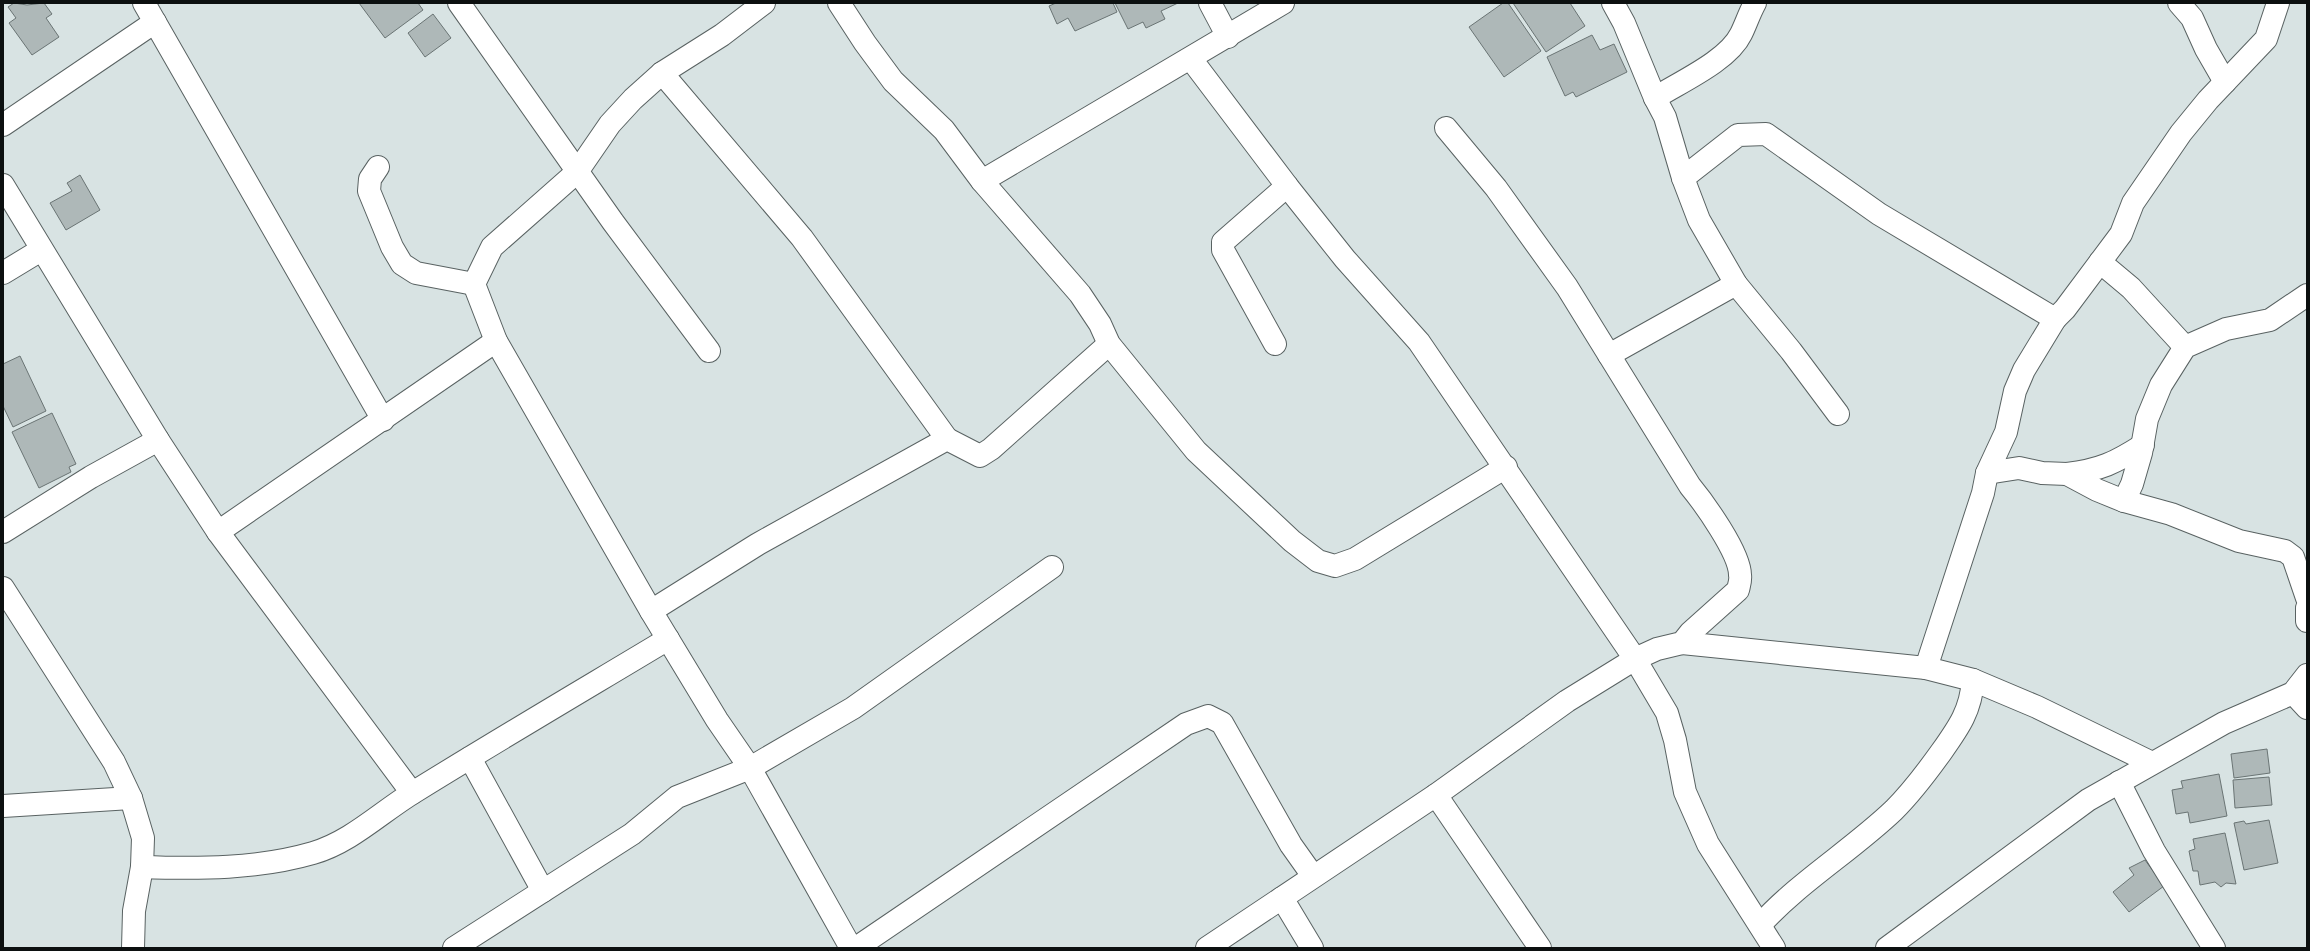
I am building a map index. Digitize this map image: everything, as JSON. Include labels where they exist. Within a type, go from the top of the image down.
[{"type":"street","points":[[144,3],[383,420]]},
{"type":"street","points":[[459,3],[577,172],[709,351]]},
{"type":"street","points":[[764,3],[722,35],[662,73],[610,124],[577,172],[492,247],[474,284],[496,341],[651,611],[717,720],[750,768],[851,948]]},
{"type":"street","points":[[839,3],[865,43],[893,81],[944,130],[982,181],[1080,294],[1100,324],[1109,344],[1196,451],[1292,541],[1318,561],[1335,566],[1355,559],[1506,466]]},
{"type":"street","points":[[1210,3],[1228,37]]},
{"type":"street","points":[[982,181],[1284,3]]},
{"type":"street","points":[[1613,3],[1624,23],[1655,98],[1665,117],[1683,178],[1699,220],[1736,284],[1791,351],[1838,414]]},
{"type":"street","points":[[1655,98],[1727,53],[1741,34],[1746,19],[1755,3]]},
{"type":"street","points":[[2179,3],[2192,18],[2206,49],[2225,82]]},
{"type":"street","points":[[1926,668],[1983,493],[1987,473],[2006,432],[2015,391],[2024,370],[2055,319],[2121,234],[2133,203],[2156,167],[2208,100],[2266,39],[2278,3]]},
{"type":"street","points":[[3,125],[155,22]]},
{"type":"street","points":[[1191,59],[1287,186],[1345,259],[1419,342],[1506,466],[1635,659],[1667,713],[1675,740],[1685,792],[1708,844],[1774,948]]},
{"type":"street","points":[[662,73],[802,238],[947,439],[980,456],[991,449],[1109,344]]},
{"type":"street","points":[[1446,128],[1532,236],[1567,287],[1690,486],[1710,511],[1726,540],[1741,574],[1738,590],[1690,633],[1682,643]]},
{"type":"street","points":[[1683,178],[1738,135],[1766,134],[1879,214],[2055,319]]},
{"type":"street","points":[[378,167],[370,179],[368,191],[392,247],[402,264],[416,273],[474,284]]},
{"type":"street","points":[[3,185],[41,250],[158,440],[218,532],[412,793]]},
{"type":"street","points":[[1275,344],[1223,250],[1223,242],[1287,186]]},
{"type":"street","points":[[3,273],[41,250]]},
{"type":"street","points":[[2100,262],[2131,288],[2185,346]]},
{"type":"street","points":[[1609,355],[1736,284]]},
{"type":"street","points":[[2124,501],[2132,484],[2143,445],[2147,419],[2161,385],[2185,346],[2226,329],[2270,320],[2307,295]]},
{"type":"street","points":[[218,532],[496,341]]},
{"type":"street","points":[[651,611],[758,544],[947,439]]},
{"type":"street","points":[[3,532],[91,477],[158,440]]},
{"type":"street","points":[[1987,473],[2019,468],[2042,473],[2067,474],[2092,471],[2117,461],[2143,445]]},
{"type":"street","points":[[2067,474],[2097,490],[2124,501],[2171,514],[2239,541],[2285,551],[2293,557],[2307,598]]},
{"type":"street","points":[[454,948],[632,834],[677,796],[750,768],[853,708],[1052,567]]},
{"type":"street","points":[[3,588],[114,762],[131,798],[143,838],[142,867],[134,911],[133,948]]},
{"type":"street","points":[[2307,608],[2307,621]]},
{"type":"street","points":[[142,867],[180,869],[248,866],[314,853],[343,841],[412,793],[668,639]]},
{"type":"street","points":[[1206,948],[1436,794],[1566,701],[1635,659],[1657,649],[1682,643],[1926,668],[1973,680],[2037,707],[2152,763]]},
{"type":"street","points":[[1886,948],[2088,800],[2224,723],[2300,700],[2307,675]]},
{"type":"street","points":[[1760,925],[1793,893],[1894,810],[1921,781],[1964,718],[1972,698],[1973,680]]},
{"type":"street","points":[[856,948],[1186,724],[1208,716],[1222,723],[1291,845],[1313,876]]},
{"type":"street","points":[[470,758],[543,891]]},
{"type":"street","points":[[2119,782],[2154,851],[2212,948]]},
{"type":"street","points":[[1436,794],[1540,948]]},
{"type":"street","points":[[3,806],[131,798]]},
{"type":"street","points":[[1282,898],[1312,948]]},
{"type":"building","points":[[14,3],[27,5],[44,3],[52,14],[46,18],[59,37],[32,55],[9,23],[16,18],[8,7]]},
{"type":"building","points":[[359,3],[418,3],[423,10],[385,38]]},
{"type":"building","points":[[1056,3],[1113,3],[1117,12],[1075,31],[1068,18],[1057,24],[1049,6]]},
{"type":"building","points":[[1115,3],[1178,3],[1161,11],[1165,19],[1146,28],[1143,22],[1128,29]]},
{"type":"building","points":[[1503,3],[1508,3],[1541,51],[1504,77],[1469,27]]},
{"type":"building","points":[[1513,3],[1570,3],[1585,26],[1546,52]]},
{"type":"building","points":[[433,14],[451,38],[425,57],[408,33]]},
{"type":"building","points":[[1592,35],[1600,50],[1614,44],[1627,72],[1576,97],[1573,92],[1565,96],[1547,57]]},
{"type":"building","points":[[80,175],[100,210],[66,230],[50,203],[72,191],[67,183]]},
{"type":"building","points":[[20,356],[46,411],[13,427],[3,406],[3,364]]},
{"type":"building","points":[[52,413],[76,464],[69,467],[71,472],[39,488],[12,432]]},
{"type":"building","points":[[2267,749],[2270,773],[2234,778],[2231,754]]},
{"type":"building","points":[[2219,774],[2227,816],[2190,823],[2188,812],[2176,814],[2172,790],[2183,788],[2181,781]]},
{"type":"building","points":[[2269,777],[2272,805],[2235,808],[2233,780]]},
{"type":"building","points":[[2269,820],[2278,863],[2244,870],[2234,823],[2244,821],[2246,824]]},
{"type":"building","points":[[2225,833],[2236,884],[2226,883],[2221,887],[2215,882],[2200,885],[2198,871],[2193,871],[2189,851],[2195,849],[2193,839]]},
{"type":"building","points":[[2145,860],[2164,886],[2129,912],[2113,892],[2134,875],[2129,868]]}]
